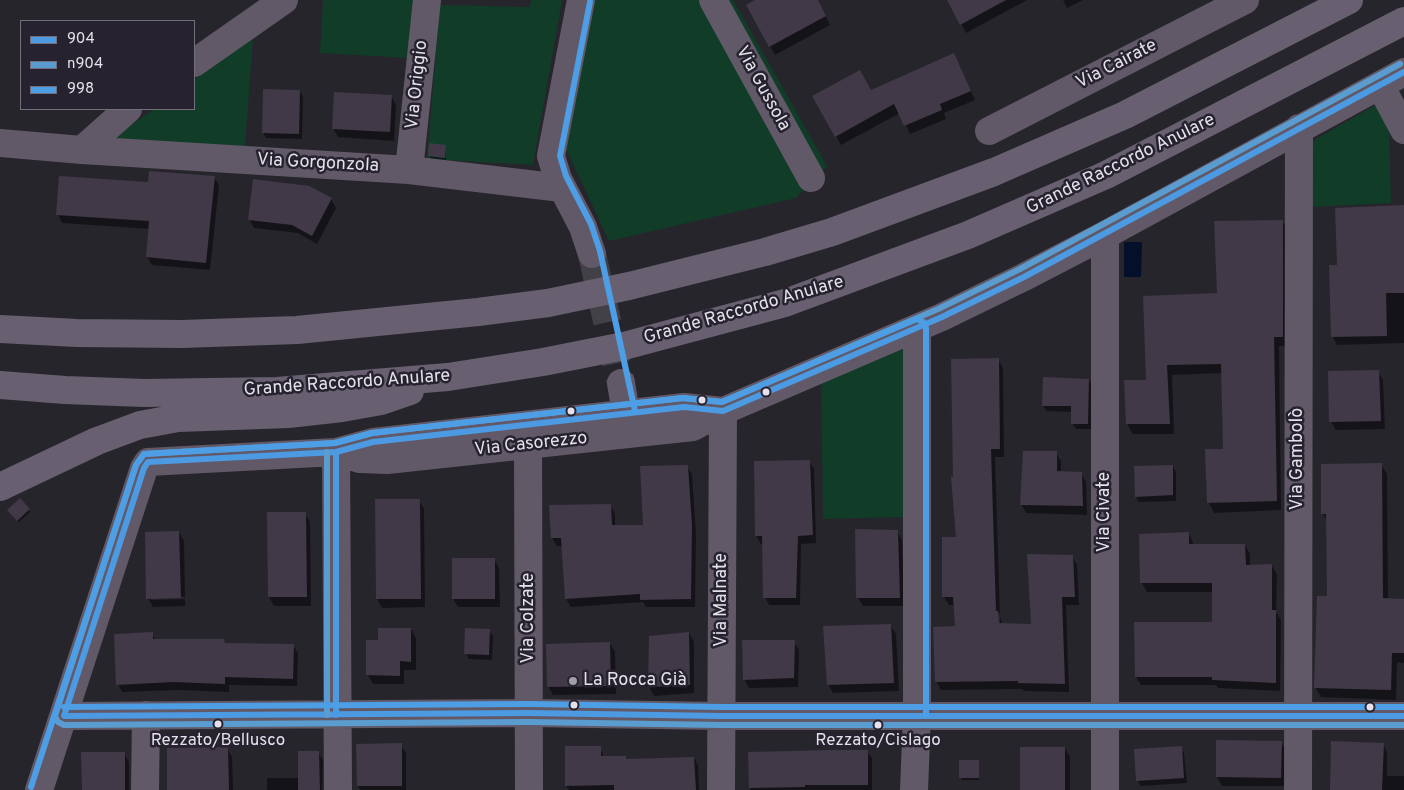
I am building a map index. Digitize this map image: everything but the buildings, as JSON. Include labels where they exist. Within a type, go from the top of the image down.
[{"type":"highway","points":[[0,329],[77,333],[182,334],[297,330],[406,321],[548,303],[629,286],[765,252],[832,232],[994,172],[1125,116],[1349,0]]},
{"type":"highway","name":"Grande Raccordo Anulare","points":[[0,384],[105,392],[228,393],[320,388],[448,377],[543,362],[624,346],[785,303],[905,260],[1106,176],[1404,21]]},
{"type":"highway","points":[[0,487],[97,441],[140,425],[178,418],[288,414],[362,405],[401,394],[448,377]]},
{"type":"street","points":[[195,62],[284,0]]},
{"type":"street","name":"Via Origgio","points":[[409,170],[428,0]]},
{"type":"street","points":[[581,0],[551,148],[553,166],[562,188],[583,227],[592,254]]},
{"type":"street","name":"Via Gussola","points":[[713,0],[811,178]]},
{"type":"street","name":"Via Cairate","points":[[989,131],[1245,0]]},
{"type":"street","name":"Via Casorezzo","points":[[336,452],[351,458],[387,460],[682,430],[701,424],[722,410],[917,328],[1105,235],[1404,72]]},
{"type":"street","points":[[1380,85],[1404,130]]},
{"type":"street","points":[[82,150],[127,110]]},
{"type":"street","name":"Via Gambolò","points":[[1298,790],[1299,128]]},
{"type":"street","name":"Via Gorgonzola","points":[[0,143],[82,150],[409,170],[562,188]]},
{"type":"street","name":"Via Civate","points":[[1105,235],[1105,790]]},
{"type":"street","points":[[914,790],[917,715],[917,328]]},
{"type":"street","points":[[621,383],[626,413]]},
{"type":"street","name":"Via Casorezzo","points":[[64,716],[144,468],[148,462],[336,452],[368,442],[626,413],[684,407],[722,410]]},
{"type":"street","name":"Via Malnate","points":[[721,790],[722,410]]},
{"type":"street","name":"Via Colzate","points":[[528,446],[529,790]]},
{"type":"street","points":[[336,452],[336,715],[338,727],[338,790]]},
{"type":"street","points":[[39,790],[64,716],[530,714],[721,716],[1404,716]]},
{"type":"street","points":[[145,790],[146,715]]},
{"type":"green space","points":[[323,0],[416,0],[410,58],[320,53]]},
{"type":"green space","points":[[531,0],[562,0],[533,165],[427,159],[440,5],[530,7]]},
{"type":"green space","points":[[593,0],[733,0],[827,166],[796,198],[609,241],[566,149]]},
{"type":"green space","points":[[253,37],[245,147],[108,142],[153,110],[195,110],[195,79]]},
{"type":"green space","points":[[1377,104],[1389,129],[1391,203],[1311,207],[1311,142]]},
{"type":"green space","points":[[903,349],[903,517],[823,519],[821,383]]},
{"type":"water","points":[[1124,242],[1142,242],[1141,277],[1124,277]]},
{"type":"tunnel","points":[[592,254],[621,383]]},
{"type":"transit line","name":"998","points":[[590,2],[560,156],[566,176],[591,224],[600,251],[635,411]]},
{"type":"transit line","name":"n904","points":[[1400,64],[1020,269],[938,309],[722,402],[683,398],[372,433],[335,443],[144,454],[136,465],[55,716],[58,722],[64,725],[529,722],[721,725],[1404,725]]},
{"type":"transit line","name":"904","points":[[1404,72],[1024,277],[942,317],[723,411],[684,407],[373,442],[336,452],[148,462],[144,468],[64,716],[529,713],[721,716],[1404,716]]},
{"type":"transit line","name":"998","points":[[31,787],[136,465],[144,454],[335,443],[372,433],[683,398],[722,402],[917,319],[923,322],[926,328],[926,715]]},
{"type":"transit line","name":"n904","points":[[327,452],[327,715]]},
{"type":"transit line","name":"904","points":[[336,452],[336,715]]},
{"type":"transit line","name":"998","points":[[64,707],[529,704],[721,707],[1404,707]]},
{"type":"place","name":"La Rocca Già","points":[[573,681]]},
{"type":"place","name":"Rezzato/Bellusco","points":[[218,724]]},
{"type":"place","name":"Rezzato/Cislago","points":[[878,725]]}]
